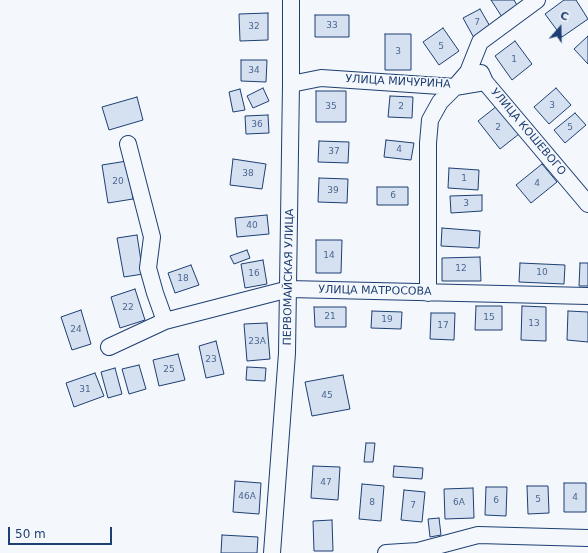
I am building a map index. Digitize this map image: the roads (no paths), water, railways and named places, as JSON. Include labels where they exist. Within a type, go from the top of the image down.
[{"type":"street","name":"ПЕРВОМАЙСКАЯ УЛИЦА","points":[[272,553],[288,353],[291,0]]},
{"type":"street","name":"УЛИЦА МИЧУРИНА","points":[[291,84],[322,78],[455,87],[468,72],[480,42],[537,0]]},
{"type":"street","name":"УЛИЦА КОШЕВОГО","points":[[473,57],[485,82],[588,204]]},
{"type":"street","points":[[428,293],[428,143],[430,120],[440,102],[455,87],[485,82]]},
{"type":"street","points":[[128,144],[152,237],[148,268],[165,321]]},
{"type":"street","name":"УЛИЦА МАТРОСОВА","points":[[109,347],[165,321],[289,289],[588,296]]},
{"type":"street","points":[[386,553],[418,551],[478,535],[588,538]]}]
